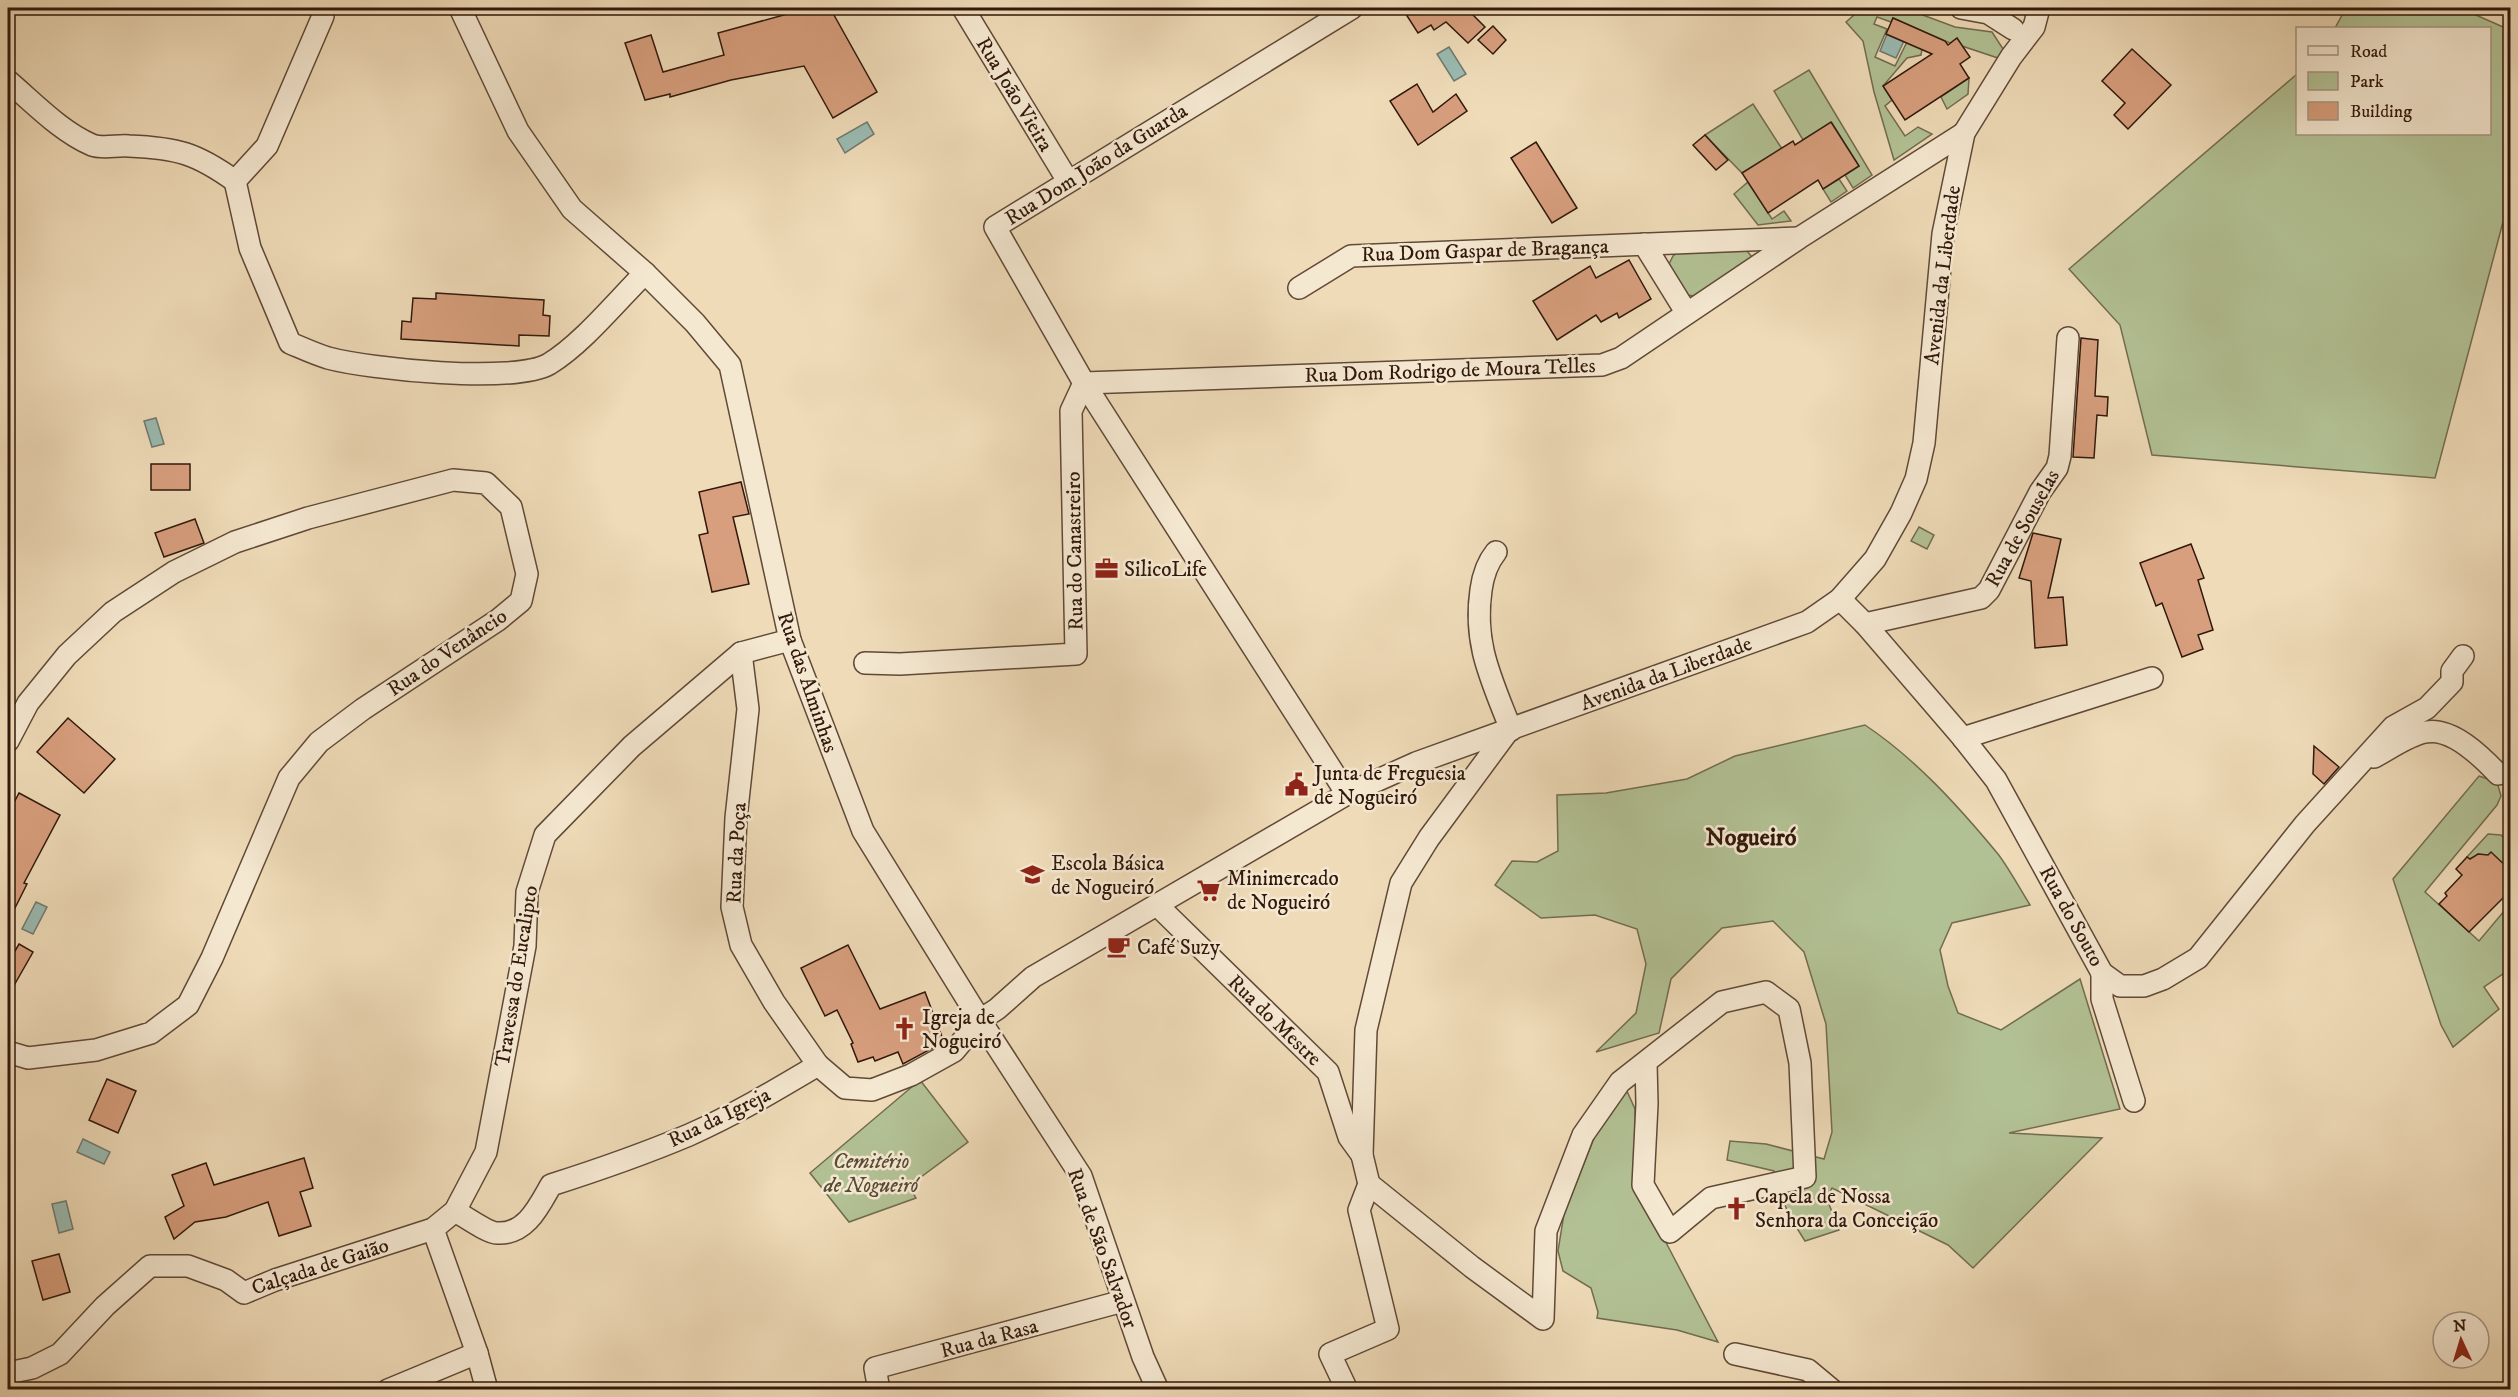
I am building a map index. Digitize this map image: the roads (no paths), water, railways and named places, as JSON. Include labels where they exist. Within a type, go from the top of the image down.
[{"type":"street","points":[[235,181],[267,146],[323,16],[323,8]]},
{"type":"street","name":"Rua das Alminhas","points":[[460,8],[518,131],[572,210],[645,273],[695,323],[730,365],[790,640],[863,831],[980,1020]]},
{"type":"street","name":"Rua João Vieira","points":[[963,8],[1068,182]]},
{"type":"street","name":"Rua Dom João da Guarda","points":[[1084,383],[995,227],[1352,8]]},
{"type":"street","points":[[1961,8],[1988,13],[2013,29]]},
{"type":"street","points":[[2011,57],[2013,8]]},
{"type":"street","name":"Avenida da Liberdade","points":[[980,1020],[997,1009],[1032,977],[1347,794],[1416,763],[1807,622],[1840,599],[1875,559],[1901,513],[1916,478],[1924,443],[1943,234],[1964,133],[2011,57],[2034,27],[2039,8]]},
{"type":"street","points":[[8,81],[64,129],[94,146],[129,146],[186,152],[211,164],[235,181],[250,248],[290,343],[327,358],[371,366],[436,373],[515,372],[547,365],[572,348],[645,273]]},
{"type":"street","name":"Rua Dom Rodrigo de Moura Telles","points":[[1084,383],[1602,365],[1621,358],[1686,312],[1964,133]]},
{"type":"street","name":"Rua Dom Gaspar de Bragança","points":[[1299,288],[1351,256],[1799,238]]},
{"type":"street","points":[[1644,244],[1686,312]]},
{"type":"street","name":"Rua de Souselas","points":[[1865,624],[1981,598],[1989,590],[2040,492],[2057,468],[2068,338]]},
{"type":"street","points":[[1084,383],[1347,794]]},
{"type":"street","name":"Rua do Canastreiro","points":[[865,663],[900,664],[1076,654],[1071,411],[1084,383]]},
{"type":"street","name":"Rua do Venâncio","points":[[8,741],[28,703],[60,663],[113,612],[174,572],[235,542],[308,518],[453,480],[486,483],[511,507],[527,574],[521,601],[498,620],[363,709],[328,735],[319,742],[289,778],[216,948],[188,1005],[151,1033],[96,1050],[28,1058],[8,1052]]},
{"type":"street","points":[[1347,1389],[1330,1354],[1388,1329],[1359,1210],[1369,1184],[1362,1155],[1366,1030],[1401,883],[1429,838],[1510,731],[1485,661],[1478,634],[1482,581],[1485,568],[1496,552]]},
{"type":"street","name":"Rua do Souto","points":[[1840,599],[1865,624],[1996,780],[2102,973],[2120,986],[2144,986],[2163,979],[2198,958],[2305,824],[2393,727],[2427,708],[2452,682],[2452,670],[2463,656]]},
{"type":"street","name":"Travessa do Eucalipto","points":[[455,1211],[486,1152],[525,946],[526,892],[545,836],[632,746],[741,653],[790,640]]},
{"type":"street","name":"Rua da Poça","points":[[741,653],[748,709],[736,818],[732,907],[741,945],[774,1002],[818,1065]]},
{"type":"street","points":[[1963,738],[2151,678]]},
{"type":"street","name":"Rua do Souto","points":[[2361,764],[2426,732],[2442,734],[2459,741],[2484,759],[2498,774]]},
{"type":"street","name":"Rua do Mestre","points":[[1157,905],[1328,1072],[1349,1137],[1362,1155]]},
{"type":"street","points":[[2102,973],[2102,999],[2134,1101]]},
{"type":"street","points":[[1369,1184],[1472,1267],[1543,1319],[1546,1231],[1583,1135],[1620,1082],[1722,1002],[1766,992],[1789,1009],[1800,1063],[1805,1177],[1711,1198],[1670,1232],[1643,1185],[1647,1104],[1646,1063]]},
{"type":"street","points":[[818,1065],[845,1088],[872,1090],[912,1075],[954,1051],[980,1020]]},
{"type":"street","name":"Rua de São Salvador","points":[[980,1020],[1081,1176],[1143,1357],[1158,1389]]},
{"type":"street","name":"Rua da Igreja","points":[[455,1211],[496,1233],[521,1228],[551,1185],[690,1135],[755,1102],[818,1065]]},
{"type":"street","name":"Calçada de Gaião","points":[[8,1373],[32,1368],[60,1354],[105,1306],[150,1266],[188,1266],[226,1280],[244,1293],[275,1280],[434,1229],[455,1211]]},
{"type":"street","points":[[434,1229],[477,1353],[487,1389]]},
{"type":"street","name":"Rua da Rasa","points":[[879,1389],[875,1368],[1123,1301]]},
{"type":"street","points":[[388,1389],[477,1353]]},
{"type":"street","points":[[1735,1354],[1808,1371],[1832,1389]]},
{"type":"water","points":[[1887,34],[1904,41],[1896,58],[1880,51]]},
{"type":"water","points":[[1449,47],[1466,74],[1454,81],[1437,54]]},
{"type":"water","points":[[867,122],[874,134],[845,153],[837,139]]},
{"type":"water","points":[[156,418],[164,444],[152,447],[144,421]]},
{"type":"water","points":[[36,902],[47,907],[33,934],[22,929]]},
{"type":"water","points":[[83,1139],[110,1152],[104,1164],[77,1152]]},
{"type":"water","points":[[66,1201],[73,1229],[59,1233],[52,1204]]},
{"type":"place","name":"SilicoLife","points":[[1106,569]]},
{"type":"place","name":"Junta de Freguesia de Nogueiró","points":[[1296,785]]},
{"type":"place","name":"Escola Básica de Nogueiró","points":[[1033,875]]},
{"type":"place","name":"Minimercado de Nogueiró","points":[[1209,890]]},
{"type":"place","name":"Café Suzy","points":[[1119,947]]},
{"type":"place","name":"Igreja de Nogueiró","points":[[904,1029]]},
{"type":"place","name":"Capela de Nossa Senhora da Conceição","points":[[1737,1208]]},
{"type":"district","name":"Nogueiró","points":[[1751,837]]},
{"type":"park label","name":"Cemitério de Nogueiró","points":[[871,1173]]}]
